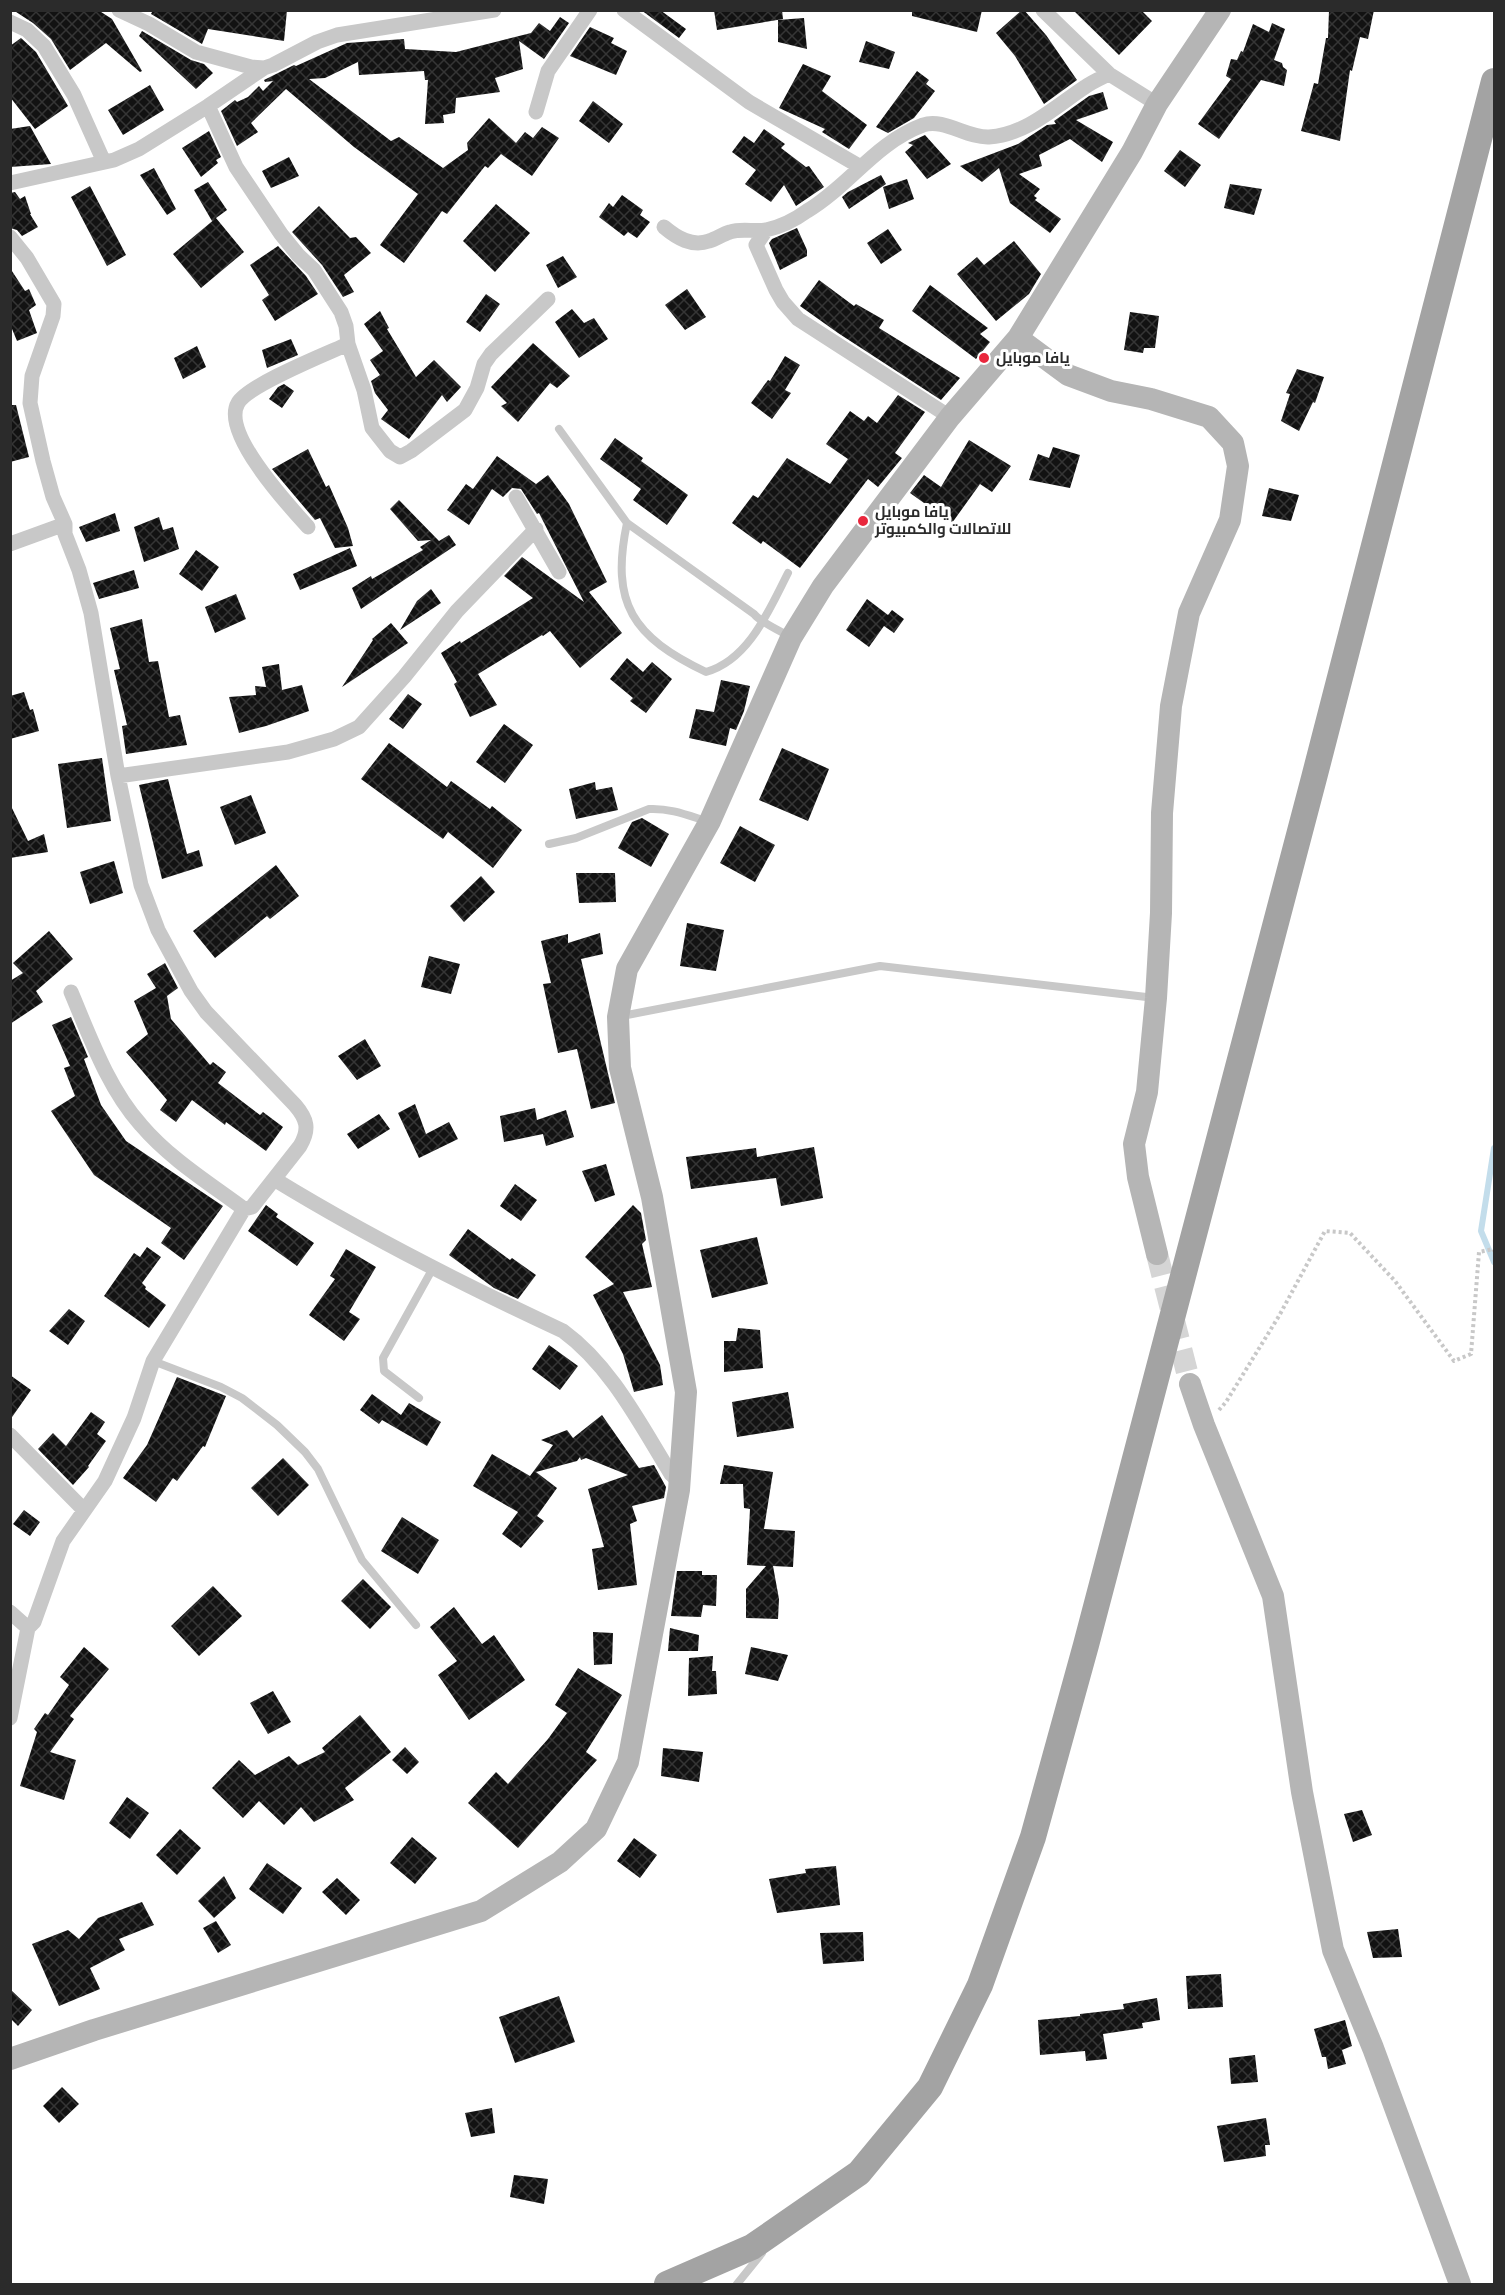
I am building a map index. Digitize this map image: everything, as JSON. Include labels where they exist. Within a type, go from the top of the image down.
[{"type":"main road","points":[[10,2059],[94,2030],[481,1911],[560,1862],[596,1829],[628,1762],[679,1490],[686,1392],[652,1197],[620,1068],[618,1017],[627,969],[710,821],[791,638],[823,586],[951,417],[1018,338],[1132,152],[1157,104],[1220,10]]},
{"type":"main road","points":[[667,2284],[752,2247],[859,2174],[930,2087],[980,1985],[1033,1837],[1086,1645],[1287,882],[1494,81]]},
{"type":"main road","points":[[1018,338],[1068,375],[1111,391],[1151,399],[1209,417],[1233,443],[1238,466],[1230,520],[1189,613],[1171,706],[1162,813],[1161,914],[1156,999],[1147,1092],[1134,1144],[1138,1177],[1157,1254]]},
{"type":"main road","points":[[1190,1384],[1204,1425],[1274,1596],[1302,1792],[1333,1950],[1373,2049],[1460,2284]]},
{"type":"street","points":[[119,10],[149,24],[196,52],[251,68],[264,68]]},
{"type":"street","points":[[10,183],[50,176],[114,160],[139,149],[264,68],[317,42],[337,35],[435,15],[494,10]]},
{"type":"street","points":[[536,112],[548,71],[590,10]]},
{"type":"street","points":[[624,10],[749,102],[859,166]]},
{"type":"street","points":[[1043,10],[1109,74],[1157,104]]},
{"type":"street","points":[[10,22],[27,30],[44,46],[74,95],[104,162]]},
{"type":"street","points":[[664,227],[687,242],[701,243],[739,230],[766,230],[808,211],[825,199],[859,166],[899,136],[926,124],[937,123],[976,136],[1002,135],[1043,117],[1086,86],[1109,74]]},
{"type":"street","points":[[208,106],[236,167],[281,234],[314,270],[341,312],[346,326],[348,344],[364,390],[372,428],[390,451],[400,457],[465,410],[477,388],[484,364],[491,354],[548,299]]},
{"type":"street","points":[[766,230],[756,245],[776,290],[790,311],[825,338],[951,417]]},
{"type":"street","points":[[10,237],[27,258],[54,304],[53,316],[32,376],[30,403],[42,461],[53,497],[65,524],[65,534],[79,570],[91,613],[118,776],[141,885],[158,930],[174,961],[206,1012],[304,1116],[308,1126],[306,1137],[274,1179],[252,1207],[244,1209],[153,1361],[126,1436],[105,1481],[92,1501],[83,1509],[63,1541],[34,1622],[28,1628],[10,1718]]},
{"type":"street","points":[[308,527],[278,494],[260,469],[238,431],[234,414],[239,400],[258,387],[348,344]]},
{"type":"street","points":[[516,497],[560,572]]},
{"type":"street","points":[[10,544],[65,524]]},
{"type":"street","points":[[118,776],[288,752],[334,739],[359,727],[405,677],[458,611],[536,528]]},
{"type":"street","points":[[71,992],[107,1073],[128,1110],[141,1126],[174,1156],[244,1209]]},
{"type":"street","points":[[274,1179],[340,1219],[433,1268],[563,1331],[594,1359],[632,1410],[671,1474],[678,1481]]},
{"type":"street","points":[[10,1436],[83,1509]]},
{"type":"street","points":[[10,1612],[28,1628]]},
{"type":"lane","points":[[559,429],[627,523],[754,614],[760,622],[771,625],[791,638]]},
{"type":"lane","points":[[627,523],[622,570],[624,599],[631,615],[671,653],[706,672],[716,669],[743,649],[788,573]]},
{"type":"lane","points":[[549,844],[576,838],[650,809],[662,808],[677,811],[710,821]]},
{"type":"lane","points":[[618,1017],[880,966],[1156,999]]},
{"type":"lane","points":[[419,1398],[384,1371],[383,1358],[433,1268]]},
{"type":"lane","points":[[153,1361],[221,1387],[242,1398],[277,1425],[305,1452],[318,1469],[362,1560],[416,1624]]},
{"type":"lane","points":[[737,2284],[758,2256],[820,2200]]},
{"type":"path","points":[[1204,1425],[1226,1401],[1244,1373],[1284,1307],[1325,1231],[1350,1233],[1395,1281],[1454,1361],[1470,1354],[1479,1252],[1493,1249],[1494,1251]]},
{"type":"building","points":[[13,10],[98,10],[112,19],[142,71],[140,72],[106,43],[70,70],[51,39]]},
{"type":"building","points":[[153,10],[287,10],[284,41],[208,29],[202,44],[151,14]]},
{"type":"building","points":[[641,10],[660,10],[686,29],[679,38]]},
{"type":"building","points":[[714,10],[782,10],[783,19],[717,30]]},
{"type":"building","points":[[912,10],[982,10],[977,32],[912,16]]},
{"type":"building","points":[[1022,10],[1046,35],[1077,80],[1044,104],[1015,56],[996,33]]},
{"type":"building","points":[[1073,10],[1141,10],[1152,21],[1119,55]]},
{"type":"building","points":[[1329,10],[1374,10],[1368,39],[1360,37],[1352,71],[1350,70],[1340,141],[1301,131],[1314,83],[1318,84],[1326,38],[1328,38]]},
{"type":"building","points":[[560,17],[569,23],[544,59],[519,41],[523,69],[495,78],[500,92],[456,98],[455,113],[443,115],[444,123],[425,124],[428,80],[425,80],[424,71],[359,75],[358,62],[325,78],[309,79],[391,141],[399,137],[443,168],[468,150],[467,143],[489,118],[516,143],[525,132],[533,138],[542,127],[559,138],[532,176],[501,154],[488,168],[485,166],[447,214],[442,211],[404,263],[380,245],[418,194],[354,147],[286,89],[251,123],[258,132],[237,146],[221,111],[235,100],[237,102],[248,97],[259,86],[263,91],[273,81],[265,82],[264,80],[347,43],[404,39],[405,49],[456,52],[531,33],[539,23],[550,31]]},
{"type":"building","points":[[804,18],[807,49],[778,42],[778,20]]},
{"type":"building","points":[[1272,23],[1285,29],[1274,60],[1282,63],[1287,70],[1284,86],[1261,80],[1219,139],[1198,124],[1231,79],[1226,76],[1231,59],[1237,60],[1241,51],[1243,52],[1253,24],[1269,32]]},
{"type":"building","points":[[590,27],[614,38],[611,43],[627,51],[616,75],[570,56]]},
{"type":"building","points":[[142,31],[191,60],[204,64],[213,73],[196,89],[139,36]]},
{"type":"building","points":[[21,38],[36,52],[68,106],[35,129],[10,97],[10,46]]},
{"type":"building","points":[[866,41],[895,52],[889,69],[859,62]]},
{"type":"building","points":[[803,64],[831,76],[822,91],[867,125],[849,149],[822,132],[825,129],[779,108]]},
{"type":"building","points":[[917,71],[929,80],[926,84],[935,91],[914,118],[888,133],[876,127]]},
{"type":"building","points":[[150,85],[164,110],[123,135],[108,110]]},
{"type":"building","points":[[1103,92],[1108,109],[1076,120],[1113,142],[1102,162],[1070,139],[1039,155],[1042,166],[1019,174],[1040,189],[1034,196],[1037,198],[1035,200],[1061,219],[1050,233],[1010,203],[999,168],[982,182],[960,166],[1018,144],[1047,125],[1056,124],[1054,121],[1089,96]]},
{"type":"building","points":[[593,101],[623,124],[609,143],[579,121]]},
{"type":"building","points":[[30,126],[51,164],[10,167],[10,129]]},
{"type":"building","points":[[764,129],[785,144],[781,148],[806,167],[809,166],[824,187],[796,206],[784,185],[771,202],[745,184],[756,170],[732,152],[744,136],[754,143]]},
{"type":"building","points":[[209,131],[221,157],[216,160],[218,163],[201,177],[182,148]]},
{"type":"building","points":[[925,135],[951,164],[927,179],[905,152],[913,145],[908,143]]},
{"type":"building","points":[[1180,150],[1201,165],[1185,187],[1164,171]]},
{"type":"building","points":[[289,157],[299,176],[271,188],[262,171]]},
{"type":"building","points":[[154,168],[176,209],[167,215],[140,175]]},
{"type":"building","points":[[881,175],[886,184],[849,209],[842,197]]},
{"type":"building","points":[[907,179],[914,199],[889,209],[883,187]]},
{"type":"building","points":[[208,182],[227,210],[212,221],[194,190]]},
{"type":"building","points":[[1230,184],[1262,189],[1254,215],[1224,208]]},
{"type":"building","points":[[90,186],[126,255],[107,266],[71,197]]},
{"type":"building","points":[[15,192],[20,199],[25,196],[30,214],[38,227],[22,236],[17,230],[10,228],[10,193]]},
{"type":"building","points":[[622,195],[643,210],[640,215],[650,222],[637,238],[628,232],[624,236],[599,217],[609,203],[613,207]]},
{"type":"building","points":[[496,204],[530,233],[495,272],[463,241]]},
{"type":"building","points":[[319,206],[350,238],[356,237],[371,253],[344,275],[354,292],[343,297],[322,265],[292,232]]},
{"type":"building","points":[[216,218],[244,252],[201,288],[173,254]]},
{"type":"building","points":[[797,228],[807,250],[807,256],[780,270],[769,243],[772,239]]},
{"type":"building","points":[[888,229],[902,250],[881,264],[867,243]]},
{"type":"building","points":[[1014,241],[1041,274],[1029,294],[996,321],[957,274],[977,257],[984,265]]},
{"type":"building","points":[[278,246],[306,276],[318,294],[275,321],[262,300],[269,295],[250,265]]},
{"type":"building","points":[[563,256],[577,277],[558,288],[546,265]]},
{"type":"building","points":[[10,268],[25,291],[29,289],[36,305],[29,310],[37,333],[17,341],[10,324]]},
{"type":"building","points":[[819,280],[854,306],[856,304],[884,320],[879,328],[960,378],[941,400],[838,333],[800,306]]},
{"type":"building","points":[[930,285],[988,328],[980,334],[990,342],[976,359],[912,311]]},
{"type":"building","points":[[687,289],[706,317],[685,330],[665,305]]},
{"type":"building","points":[[486,294],[500,304],[480,332],[466,322]]},
{"type":"building","points":[[572,309],[584,323],[594,318],[608,339],[579,358],[555,322]]},
{"type":"building","points":[[380,311],[389,328],[387,329],[416,377],[434,360],[461,387],[447,402],[442,395],[409,439],[381,419],[388,410],[375,393],[371,381],[380,375],[370,360],[383,351],[364,324]]},
{"type":"building","points":[[1130,312],[1159,316],[1155,348],[1144,348],[1143,353],[1124,350]]},
{"type":"building","points":[[291,339],[298,355],[267,368],[262,350]]},
{"type":"building","points":[[533,343],[570,376],[557,388],[550,383],[518,422],[501,406],[507,403],[491,387]]},
{"type":"building","points":[[197,346],[206,367],[183,379],[174,358]]},
{"type":"building","points":[[785,356],[800,365],[785,390],[791,393],[772,419],[751,403],[768,380],[770,381]]},
{"type":"building","points":[[1297,369],[1324,377],[1315,403],[1313,402],[1299,431],[1281,421],[1290,394],[1286,393]]},
{"type":"building","points":[[284,384],[294,391],[282,408],[269,399],[278,387]]},
{"type":"building","points":[[898,395],[925,412],[895,453],[902,458],[878,487],[868,479],[800,568],[763,541],[761,544],[732,523],[753,495],[758,498],[787,458],[830,484],[848,459],[826,444],[850,411],[864,421],[868,416],[877,423]]},
{"type":"building","points":[[10,405],[16,405],[29,457],[10,462]]},
{"type":"building","points":[[615,438],[643,458],[641,461],[688,495],[667,525],[633,500],[641,489],[600,459]]},
{"type":"building","points":[[969,440],[1011,466],[992,492],[980,484],[952,523],[910,493],[924,475],[941,487]]},
{"type":"building","points":[[1053,447],[1080,455],[1070,488],[1029,480],[1038,454],[1049,458]]},
{"type":"building","points":[[308,449],[326,487],[329,485],[348,528],[353,546],[335,548],[320,518],[315,520],[272,469]]},
{"type":"building","points":[[497,456],[536,484],[548,475],[569,504],[607,582],[589,592],[622,633],[580,668],[550,631],[542,635],[478,674],[497,705],[470,717],[454,684],[457,682],[441,653],[533,598],[504,576],[522,557],[584,602],[539,513],[537,514],[521,489],[512,488],[503,497],[492,489],[469,525],[447,510],[466,484],[473,489]]},
{"type":"building","points":[[1269,488],[1299,495],[1291,521],[1262,516]]},
{"type":"building","points":[[399,500],[439,541],[449,535],[456,545],[361,609],[352,588],[423,550],[420,547],[431,540],[418,541],[390,509]]},
{"type":"building","points":[[115,513],[120,531],[86,542],[79,527]]},
{"type":"building","points":[[159,517],[163,530],[173,527],[179,549],[144,562],[134,527]]},
{"type":"building","points":[[350,548],[357,566],[300,590],[293,574]]},
{"type":"building","points":[[196,550],[219,567],[202,591],[179,574]]},
{"type":"building","points":[[134,570],[139,588],[99,599],[93,583]]},
{"type":"building","points":[[431,589],[441,603],[400,630],[417,601]]},
{"type":"building","points":[[236,594],[246,619],[215,633],[205,607]]},
{"type":"building","points":[[867,599],[888,615],[892,610],[904,619],[894,633],[884,626],[869,647],[846,630]]},
{"type":"building","points":[[142,619],[149,662],[158,661],[169,717],[180,715],[187,745],[126,754],[122,726],[127,725],[114,670],[120,669],[110,628]]},
{"type":"building","points":[[391,623],[408,643],[342,687],[372,639]]},
{"type":"building","points":[[627,658],[643,672],[652,662],[672,679],[646,713],[630,701],[633,698],[610,679]]},
{"type":"building","points":[[279,664],[282,690],[302,685],[309,711],[239,733],[229,697],[256,695],[255,686],[266,687],[262,667]]},
{"type":"building","points":[[721,680],[750,686],[744,711],[736,730],[730,728],[726,746],[689,738],[696,709],[714,712]]},
{"type":"building","points":[[24,692],[30,710],[33,709],[39,731],[10,739],[10,696]]},
{"type":"building","points":[[408,694],[422,704],[403,729],[389,719]]},
{"type":"building","points":[[504,724],[533,745],[505,783],[476,762]]},
{"type":"building","points":[[389,743],[447,787],[451,781],[490,809],[492,806],[522,830],[493,868],[448,832],[443,839],[361,779]]},
{"type":"building","points":[[782,748],[829,769],[808,821],[759,800]]},
{"type":"building","points":[[102,758],[111,821],[67,828],[58,764]]},
{"type":"building","points":[[168,779],[187,854],[199,850],[203,866],[162,879],[139,785]]},
{"type":"building","points":[[595,782],[596,790],[612,787],[618,810],[576,819],[569,789]]},
{"type":"building","points":[[251,795],[266,833],[235,845],[220,807]]},
{"type":"building","points":[[10,804],[28,841],[44,834],[48,852],[10,858]]},
{"type":"building","points":[[642,818],[669,834],[651,867],[618,848],[632,822]]},
{"type":"building","points":[[740,826],[775,845],[755,882],[720,863]]},
{"type":"building","points":[[114,861],[123,893],[90,904],[80,872]]},
{"type":"building","points":[[276,865],[299,896],[270,919],[267,916],[215,958],[193,931]]},
{"type":"building","points":[[576,873],[615,873],[616,902],[579,903]]},
{"type":"building","points":[[481,876],[495,892],[464,922],[450,906]]},
{"type":"building","points":[[687,923],[724,930],[716,971],[680,966]]},
{"type":"building","points":[[49,931],[73,959],[36,991],[43,1002],[10,1024],[10,981],[23,973],[13,963]]},
{"type":"building","points":[[600,933],[603,954],[581,959],[615,1103],[591,1109],[577,1049],[558,1053],[543,984],[551,983],[541,941],[568,934],[568,943]]},
{"type":"building","points":[[429,956],[460,964],[451,994],[421,987]]},
{"type":"building","points":[[165,963],[178,988],[167,996],[171,1019],[210,1065],[213,1062],[226,1072],[218,1083],[260,1115],[263,1112],[283,1127],[266,1151],[226,1122],[225,1125],[192,1100],[176,1122],[160,1110],[167,1100],[126,1052],[148,1034],[134,1001],[156,988],[147,974]]},
{"type":"building","points":[[71,1017],[88,1057],[84,1059],[101,1105],[126,1141],[223,1206],[184,1260],[161,1243],[171,1228],[94,1175],[51,1111],[75,1096],[64,1068],[70,1066],[52,1025]]},
{"type":"building","points":[[365,1039],[381,1066],[357,1080],[338,1056]]},
{"type":"building","points":[[415,1104],[426,1134],[449,1122],[458,1139],[419,1158],[398,1113]]},
{"type":"building","points":[[535,1108],[537,1120],[566,1110],[574,1137],[546,1146],[543,1134],[504,1142],[500,1116]]},
{"type":"building","points":[[379,1114],[390,1129],[358,1149],[347,1134]]},
{"type":"building","points":[[814,1147],[823,1198],[781,1206],[776,1178],[691,1189],[686,1157],[756,1148],[757,1157]]},
{"type":"building","points":[[606,1164],[615,1195],[595,1202],[582,1171]]},
{"type":"building","points":[[515,1184],[537,1200],[521,1221],[500,1206]]},
{"type":"building","points":[[266,1205],[278,1214],[276,1217],[314,1243],[297,1266],[248,1231]]},
{"type":"building","points":[[633,1205],[641,1213],[646,1240],[642,1244],[652,1287],[623,1292],[660,1365],[663,1385],[634,1392],[623,1354],[593,1295],[614,1284],[585,1257]]},
{"type":"building","points":[[468,1229],[510,1260],[512,1258],[536,1275],[518,1299],[494,1288],[449,1255]]},
{"type":"building","points":[[757,1237],[768,1284],[712,1298],[700,1250]]},
{"type":"building","points":[[147,1247],[161,1257],[142,1283],[145,1289],[166,1305],[149,1328],[104,1296],[134,1253],[140,1257]]},
{"type":"building","points":[[346,1249],[376,1267],[349,1312],[360,1319],[344,1341],[309,1315],[335,1279],[330,1276]]},
{"type":"building","points":[[69,1309],[85,1321],[68,1345],[49,1331]]},
{"type":"building","points":[[738,1328],[760,1330],[763,1368],[724,1372],[724,1341],[736,1341]]},
{"type":"building","points":[[549,1345],[578,1366],[560,1390],[532,1369]]},
{"type":"building","points":[[10,1375],[31,1390],[10,1420]]},
{"type":"building","points":[[177,1377],[226,1396],[205,1447],[203,1446],[177,1481],[173,1478],[156,1502],[123,1478],[147,1445]]},
{"type":"building","points":[[788,1392],[794,1428],[737,1437],[732,1402]]},
{"type":"building","points":[[372,1394],[401,1415],[409,1403],[441,1422],[427,1446],[382,1420],[379,1424],[360,1410]]},
{"type":"building","points":[[91,1412],[105,1422],[97,1434],[106,1441],[89,1467],[73,1485],[38,1449],[53,1433],[66,1446]]},
{"type":"building","points":[[602,1415],[639,1468],[654,1465],[666,1487],[664,1498],[632,1506],[637,1521],[630,1524],[637,1585],[598,1590],[592,1549],[604,1547],[588,1489],[628,1475],[586,1458],[581,1460],[580,1457],[577,1461],[536,1472],[557,1488],[537,1516],[544,1521],[521,1548],[502,1534],[518,1512],[473,1486],[492,1454],[530,1476],[553,1445],[541,1440],[567,1430],[573,1438]]},
{"type":"building","points":[[283,1458],[309,1485],[278,1516],[251,1488]]},
{"type":"building","points":[[724,1465],[773,1472],[764,1529],[795,1531],[793,1567],[773,1566],[779,1599],[778,1619],[746,1618],[746,1589],[766,1566],[747,1565],[750,1509],[744,1508],[743,1484],[720,1484]]},
{"type":"building","points":[[24,1510],[40,1522],[30,1536],[13,1524]]},
{"type":"building","points":[[402,1517],[439,1540],[418,1574],[381,1551]]},
{"type":"building","points":[[677,1571],[702,1571],[702,1575],[717,1575],[716,1606],[703,1605],[701,1617],[671,1616]]},
{"type":"building","points":[[363,1579],[391,1607],[370,1629],[341,1601]]},
{"type":"building","points":[[213,1586],[242,1616],[199,1656],[171,1626]]},
{"type":"building","points":[[454,1607],[482,1644],[494,1635],[525,1680],[469,1720],[438,1675],[457,1661],[430,1627]]},
{"type":"building","points":[[670,1628],[699,1635],[698,1651],[668,1651]]},
{"type":"building","points":[[593,1632],[613,1633],[612,1664],[594,1665]]},
{"type":"building","points":[[84,1647],[109,1669],[70,1716],[74,1719],[50,1752],[76,1760],[64,1800],[20,1786],[37,1732],[34,1729],[45,1713],[48,1715],[69,1685],[60,1677]]},
{"type":"building","points":[[751,1647],[788,1655],[778,1681],[745,1674]]},
{"type":"building","points":[[713,1656],[712,1671],[716,1671],[717,1694],[688,1696],[689,1658]]},
{"type":"building","points":[[578,1668],[622,1695],[586,1752],[597,1760],[518,1848],[468,1803],[496,1772],[508,1784],[548,1739],[567,1713],[555,1705]]},
{"type":"building","points":[[273,1691],[291,1722],[268,1734],[250,1703]]},
{"type":"building","points":[[360,1715],[391,1752],[345,1788],[354,1800],[314,1822],[301,1807],[284,1825],[259,1801],[243,1818],[212,1788],[239,1760],[255,1775],[289,1756],[298,1765],[325,1752],[322,1748]]},
{"type":"building","points":[[405,1747],[419,1762],[407,1774],[392,1760]]},
{"type":"building","points":[[663,1748],[703,1752],[699,1782],[661,1776]]},
{"type":"building","points":[[127,1797],[149,1813],[130,1839],[109,1823]]},
{"type":"building","points":[[1362,1810],[1372,1835],[1353,1842],[1344,1814]]},
{"type":"building","points":[[180,1829],[201,1848],[177,1875],[156,1855]]},
{"type":"building","points":[[412,1837],[437,1858],[415,1884],[390,1863]]},
{"type":"building","points":[[634,1838],[657,1855],[640,1878],[617,1861]]},
{"type":"building","points":[[267,1863],[302,1888],[283,1914],[249,1889]]},
{"type":"building","points":[[836,1866],[840,1905],[777,1913],[769,1879],[806,1873],[805,1869]]},
{"type":"building","points":[[224,1876],[236,1898],[214,1918],[198,1901]]},
{"type":"building","points":[[337,1878],[360,1900],[346,1915],[322,1892]]},
{"type":"building","points":[[142,1902],[154,1925],[119,1939],[125,1950],[90,1968],[100,1989],[59,2006],[32,1944],[68,1930],[79,1939],[98,1918]]},
{"type":"building","points":[[216,1921],[231,1945],[218,1953],[203,1928]]},
{"type":"building","points":[[1398,1929],[1402,1957],[1373,1958],[1367,1932]]},
{"type":"building","points":[[863,1932],[864,1961],[823,1964],[820,1933]]},
{"type":"building","points":[[1221,1974],[1223,2007],[1188,2009],[1186,1976]]},
{"type":"building","points":[[10,1989],[32,2010],[18,2026],[10,2018]]},
{"type":"building","points":[[559,1996],[575,2042],[515,2063],[499,2017]]},
{"type":"building","points":[[1157,1998],[1160,2020],[1142,2023],[1143,2028],[1103,2034],[1107,2059],[1086,2061],[1085,2051],[1040,2055],[1038,2020],[1124,2009],[1123,2004]]},
{"type":"building","points":[[1345,2020],[1352,2046],[1342,2050],[1346,2064],[1328,2069],[1326,2057],[1322,2057],[1314,2029]]},
{"type":"building","points":[[1255,2055],[1258,2082],[1231,2084],[1229,2058]]},
{"type":"building","points":[[62,2087],[79,2104],[59,2123],[43,2106]]},
{"type":"building","points":[[492,2108],[495,2133],[471,2137],[465,2113]]},
{"type":"building","points":[[1266,2118],[1270,2145],[1265,2145],[1266,2156],[1224,2162],[1217,2126]]},
{"type":"building","points":[[514,2175],[548,2179],[544,2204],[510,2197]]},
{"type":"waterway","points":[[1494,1148],[1481,1231],[1494,1262]]},
{"type":"tunnel","points":[[1157,1254],[1190,1384]]},
{"type":"place","name":"يافا موبايل","points":[[984,358]]},
{"type":"place","name":"يافا موبايل للاتصالات والكمبيوتر","points":[[863,521]]}]
